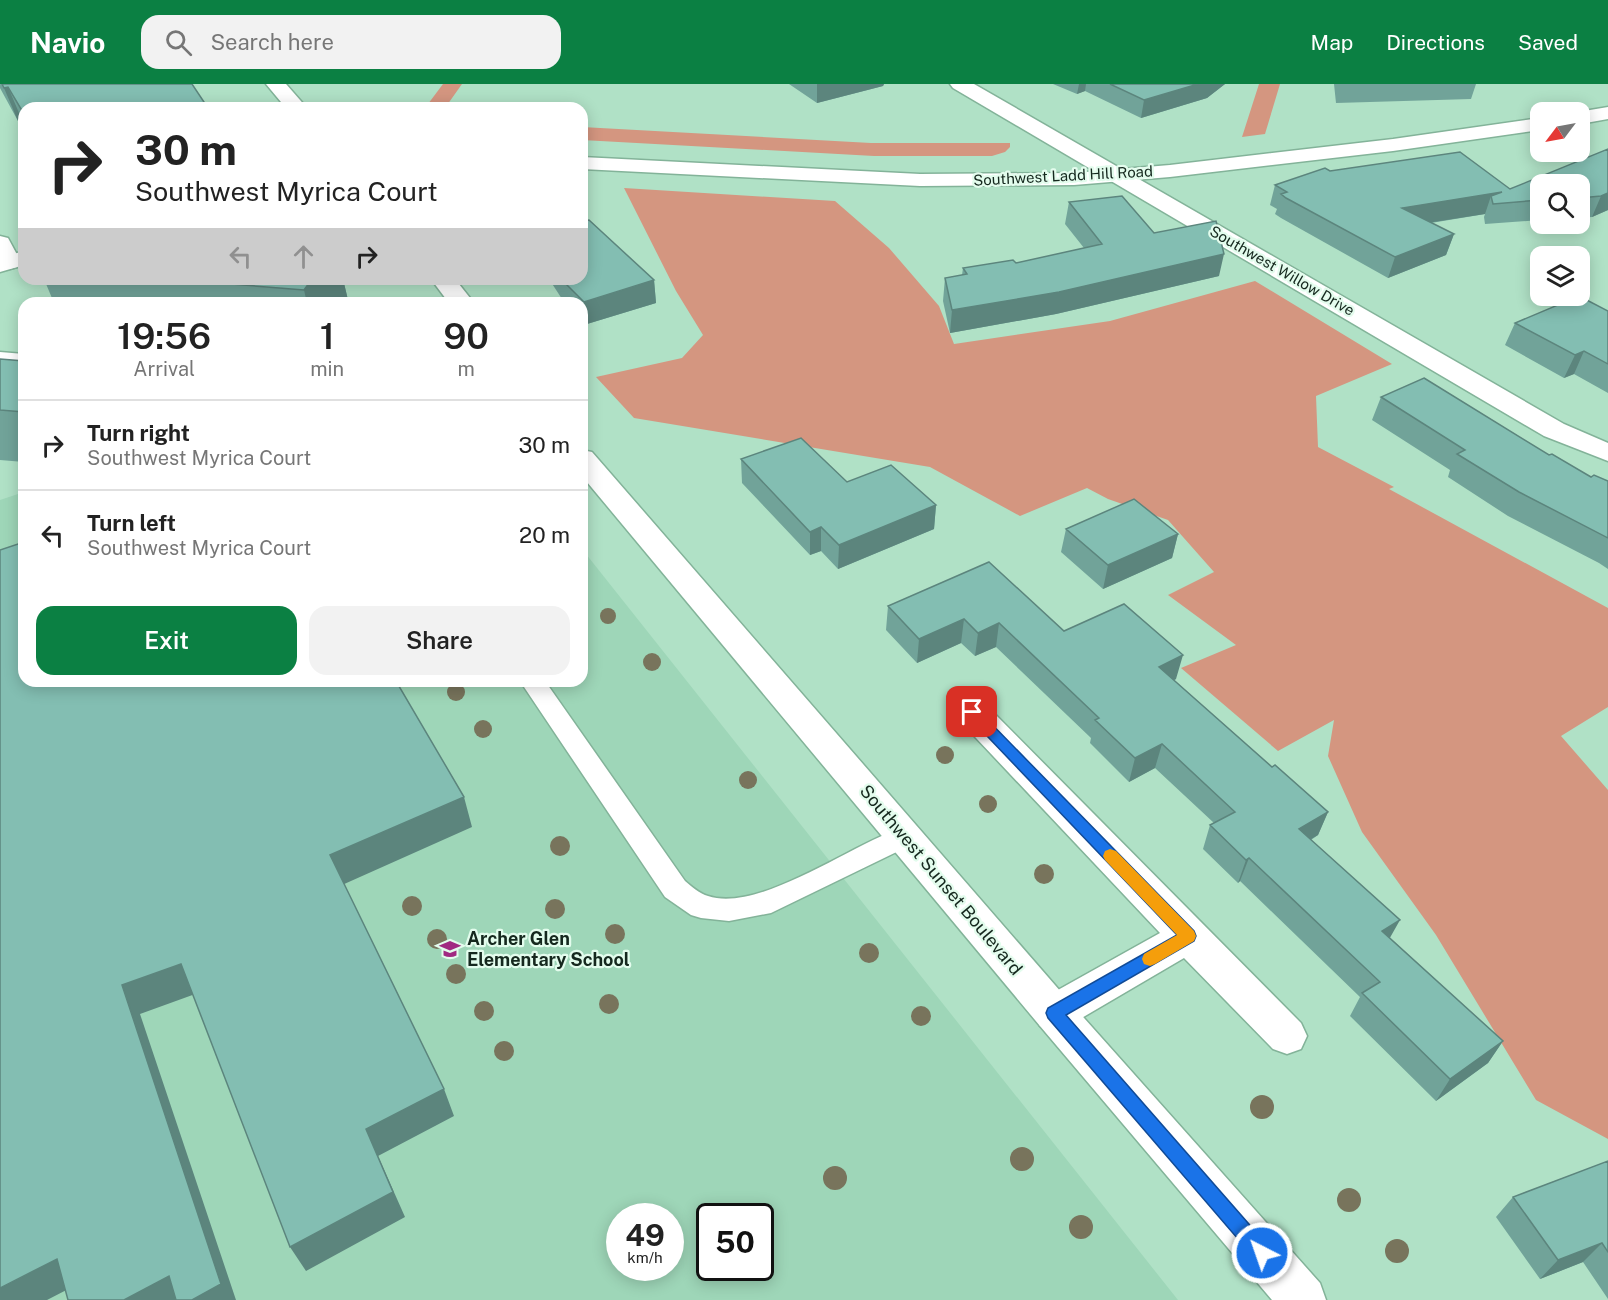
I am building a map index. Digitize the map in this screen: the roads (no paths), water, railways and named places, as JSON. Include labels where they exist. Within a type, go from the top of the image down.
[{"type":"street","points":[[276,84],[292,102]]},
{"type":"street","name":"Southwest Willow Drive","points":[[960,84],[1554,430],[1608,453]]},
{"type":"street","points":[[1590,116],[1608,113]]},
{"type":"street","name":"Southwest Ladd Hill Road","points":[[588,164],[920,180],[1010,180],[1119,176],[1393,145],[1530,125]]},
{"type":"street","points":[[448,285],[457,297]]},
{"type":"street","name":"Southwest Sunset Boulevard","points":[[588,465],[1054,1013],[1303,1300]]},
{"type":"street","points":[[972,712],[1287,1036]]},
{"type":"street","points":[[1054,1013],[1188,936]]},
{"type":"lane","points":[[0,358],[18,360]]},
{"type":"lane","points":[[536,687],[675,889],[701,907],[729,910],[771,902],[904,837]]},
{"type":"place","name":"Archer Glen Elementary School","points":[[450,949]]}]
